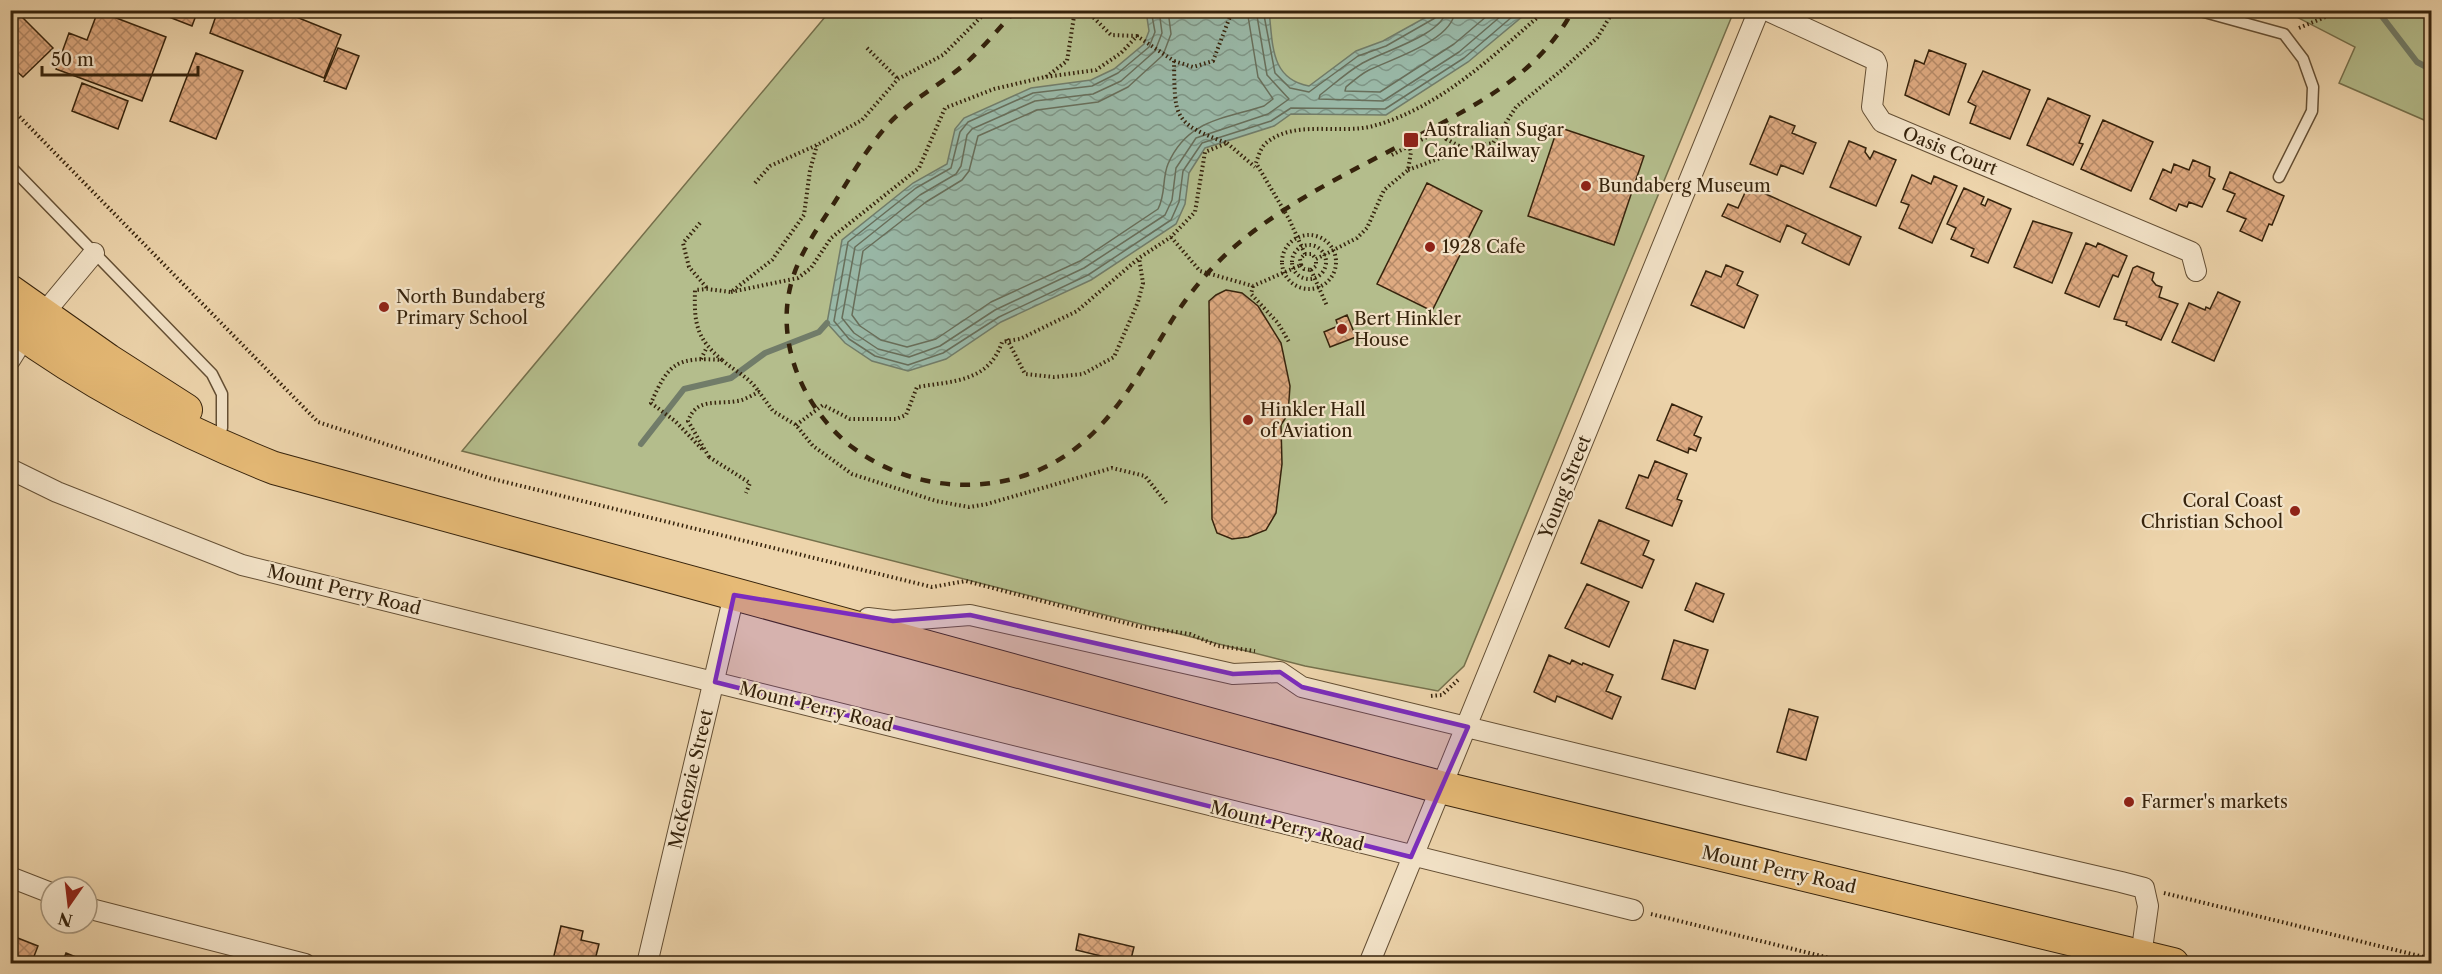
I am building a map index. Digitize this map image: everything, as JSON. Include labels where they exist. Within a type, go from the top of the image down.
[{"type":"main road","name":"Mount Perry Road","points":[[10,291],[22,334],[150,414],[274,468],[1440,787],[2173,963]]},
{"type":"main road","name":"Mount Perry Road","points":[[22,334],[347,488]]},
{"type":"street","name":"Young Street","points":[[1369,963],[1440,787],[1468,727],[1759,10]]},
{"type":"street","name":"Oasis Court","points":[[1766,10],[1875,60],[1877,65],[1872,107],[1882,122],[2197,255]]},
{"type":"street","points":[[22,334],[94,254]]},
{"type":"street","name":"Mount Perry Road","points":[[10,469],[57,492],[242,565],[1632,910]]},
{"type":"street","name":"Mount Perry Road","points":[[747,599],[893,621],[970,615],[1233,674],[1281,672],[1302,687],[2144,888]]},
{"type":"street","name":"McKenzie Street","points":[[647,963],[715,682],[747,599]]},
{"type":"street","points":[[10,877],[39,888]]},
{"type":"street","points":[[2141,956],[2148,906],[2144,888]]},
{"type":"street","points":[[99,911],[305,963]]},
{"type":"lane","points":[[2197,10],[2284,34],[2303,59],[2313,87],[2312,111],[2279,177]]},
{"type":"lane","points":[[10,166],[212,374],[222,394],[222,428]]},
{"type":"path","points":[[755,183],[770,166],[817,145],[862,120],[898,79],[943,55],[988,10]]},
{"type":"path","points":[[1045,77],[1067,61],[1075,10]]},
{"type":"path","points":[[1086,10],[1111,35],[1137,36],[1164,51],[1174,60],[1193,67],[1213,61],[1231,14],[1228,10]]},
{"type":"path","points":[[1305,254],[1289,219],[1256,163],[1264,144],[1285,132],[1369,128],[1403,118],[1473,73],[1546,10]]},
{"type":"path","points":[[1316,259],[1346,246],[1367,228],[1384,190],[1408,170],[1465,148],[1493,143],[1516,107],[1597,38],[1614,10]]},
{"type":"path","points":[[2284,34],[2330,15],[2363,11]]},
{"type":"path","points":[[1137,36],[1121,53],[1096,70],[1045,77],[994,88],[945,108],[919,168],[831,238],[811,268],[798,278],[731,292],[695,290],[694,321],[707,347],[734,371],[748,376],[773,411],[796,425],[813,446],[852,474],[936,501],[969,507],[987,504],[1112,468],[1145,476],[1168,505]]},
{"type":"path","points":[[867,48],[898,79]]},
{"type":"path","points":[[1174,60],[1175,105],[1184,122],[1194,131],[1227,143],[1250,160],[1263,177]]},
{"type":"path","points":[[10,107],[318,422],[489,478],[932,587],[966,581],[1141,627],[1190,634],[1218,646],[1260,652]]},
{"type":"path","points":[[1390,156],[1450,126]]},
{"type":"path","points":[[1443,129],[1446,139],[1465,148]]},
{"type":"path","points":[[796,425],[823,405],[850,419],[896,419],[906,415],[917,387],[973,378],[998,355],[1002,342],[1006,339],[1020,339],[1077,311],[1139,258],[1171,237],[1195,212],[1204,152],[1227,143]]},
{"type":"path","points":[[731,292],[772,260],[804,215],[810,170],[817,145]]},
{"type":"path","points":[[1408,170],[1411,152],[1409,146]]},
{"type":"path","points":[[700,223],[683,243],[688,267],[707,289]]},
{"type":"path","points":[[1306,235],[1323,238],[1334,251],[1336,268],[1327,283],[1319,288],[1302,289],[1294,285],[1283,273],[1282,255],[1291,241],[1297,237],[1306,235]]},
{"type":"path","points":[[1171,237],[1200,271],[1252,286],[1301,266]]},
{"type":"path","points":[[1315,246],[1324,255],[1324,270],[1315,278],[1305,279],[1293,269],[1292,257],[1302,247],[1315,246]]},
{"type":"path","points":[[1305,254],[1312,254],[1316,259],[1316,266],[1311,270],[1301,266],[1300,259],[1305,254]]},
{"type":"path","points":[[1006,339],[1025,374],[1053,377],[1083,374],[1114,357],[1138,302],[1143,283],[1139,258]]},
{"type":"path","points":[[1311,270],[1327,306]]},
{"type":"path","points":[[1252,286],[1251,294],[1278,323],[1288,342]]},
{"type":"path","points":[[701,359],[707,347]]},
{"type":"path","points":[[722,360],[701,359],[676,363],[661,379],[651,403],[675,422],[709,457],[750,483],[746,493]]},
{"type":"path","points":[[709,457],[688,420],[692,410],[705,403],[738,401],[759,392]]},
{"type":"path","points":[[1423,694],[1442,695],[1459,679]]},
{"type":"path","points":[[2144,888],[2432,959]]},
{"type":"path","points":[[1632,910],[1854,963]]},
{"type":"highlighted area","points":[[734,595],[893,621],[970,615],[1233,674],[1280,672],[1302,687],[1468,727],[1411,857],[715,682]]},
{"type":"green space","points":[[830,11],[1734,11],[1464,666],[1438,691],[1305,666],[462,451]]},
{"type":"green space","points":[[2285,11],[2431,11],[2431,123],[2339,83],[2355,47]]},
{"type":"water","points":[[1146,11],[1269,11],[1273,47],[1280,68],[1296,82],[1309,86],[1356,51],[1383,41],[1437,11],[1529,11],[1468,62],[1386,115],[1291,114],[1274,126],[1205,148],[1189,173],[1185,204],[1176,224],[1091,280],[1001,322],[946,359],[908,371],[872,361],[845,343],[827,323],[842,240],[913,183],[947,164],[955,129],[964,118],[1031,88],[1091,80],[1114,69],[1144,44],[1149,31]]},
{"type":"building","points":[[10,10],[15,10],[53,48],[23,77],[10,65]]},
{"type":"building","points":[[151,10],[198,10],[192,26]]},
{"type":"building","points":[[218,10],[279,10],[341,35],[324,78],[210,33]]},
{"type":"building","points":[[98,11],[166,37],[142,101],[56,69],[69,33],[87,40]]},
{"type":"building","points":[[338,48],[359,56],[346,89],[324,81]]},
{"type":"building","points":[[1929,50],[1966,64],[1949,115],[1905,95],[1915,60],[1924,64]]},
{"type":"building","points":[[196,53],[243,71],[216,139],[170,121]]},
{"type":"building","points":[[1983,71],[2030,90],[2010,139],[1970,123],[1976,106],[1968,102]]},
{"type":"building","points":[[82,83],[128,101],[118,129],[72,111]]},
{"type":"building","points":[[2048,98],[2090,116],[2079,143],[2083,144],[2073,165],[2027,145]]},
{"type":"building","points":[[1770,116],[1795,126],[1792,133],[1816,143],[1803,174],[1781,165],[1777,175],[1750,164]]},
{"type":"building","points":[[2103,120],[2153,142],[2131,191],[2081,169]]},
{"type":"building","name":"Bundaberg Museum","points":[[1558,127],[1644,156],[1614,245],[1528,216]]},
{"type":"building","points":[[1849,141],[1866,148],[1865,152],[1870,159],[1874,151],[1896,160],[1876,206],[1830,187]]},
{"type":"building","points":[[2193,160],[2210,167],[2209,176],[2215,179],[2202,207],[2189,202],[2187,207],[2179,204],[2176,211],[2150,199],[2163,169],[2171,173],[2174,164],[2189,170]]},
{"type":"building","points":[[2230,172],[2284,196],[2272,225],[2269,224],[2262,241],[2240,231],[2246,219],[2227,211],[2235,194],[2223,189]]},
{"type":"building","points":[[1912,175],[1931,184],[1934,176],[1957,186],[1932,243],[1899,228],[1909,205],[1901,202]]},
{"type":"building","name":"1928 Cafe","points":[[1427,183],[1482,211],[1432,311],[1377,284]]},
{"type":"building","points":[[1748,186],[1861,237],[1849,265],[1802,243],[1806,234],[1787,225],[1780,242],[1722,216],[1728,204],[1738,208]]},
{"type":"building","points":[[1964,188],[1984,197],[1981,204],[1985,206],[1988,199],[2011,209],[1988,263],[1971,256],[1974,249],[1951,239],[1956,228],[1947,224]]},
{"type":"building","points":[[2033,221],[2072,233],[2052,283],[2014,267]]},
{"type":"building","points":[[2086,243],[2096,247],[2098,243],[2127,256],[2118,277],[2113,275],[2099,307],[2065,293]]},
{"type":"building","points":[[1726,265],[1743,272],[1737,285],[1758,295],[1744,328],[1691,305],[1706,271],[1721,277]]},
{"type":"building","points":[[2137,266],[2154,273],[2152,280],[2156,285],[2162,287],[2159,297],[2178,304],[2161,340],[2126,325],[2127,322],[2114,319],[2133,268]]},
{"type":"building","name":"Hinkler Hall of Aviation","points":[[1226,290],[1242,293],[1258,306],[1281,343],[1290,386],[1288,414],[1281,425],[1282,464],[1276,513],[1266,530],[1248,537],[1232,539],[1217,533],[1212,519],[1209,301]]},
{"type":"building","points":[[2218,292],[2240,302],[2214,361],[2172,342],[2189,303],[2205,310],[2206,307],[2210,309]]},
{"type":"building","name":"Bert Hinkler House","points":[[1347,315],[1356,337],[1330,347],[1324,332],[1338,326],[1336,320]]},
{"type":"building","points":[[1672,404],[1702,417],[1694,435],[1701,438],[1696,451],[1689,448],[1688,453],[1657,440]]},
{"type":"building","points":[[1655,461],[1687,474],[1677,499],[1682,501],[1672,526],[1626,508],[1639,475],[1648,478]]},
{"type":"building","points":[[1599,520],[1649,541],[1643,555],[1654,560],[1642,588],[1581,563]]},
{"type":"building","points":[[1696,583],[1724,594],[1713,622],[1685,610]]},
{"type":"building","points":[[1587,584],[1629,602],[1609,647],[1565,628]]},
{"type":"building","points":[[1674,640],[1708,650],[1695,689],[1662,679]]},
{"type":"building","points":[[1549,655],[1570,664],[1572,660],[1582,665],[1583,663],[1613,675],[1606,691],[1621,697],[1612,719],[1557,696],[1555,702],[1534,692]]},
{"type":"building","points":[[1789,709],[1818,717],[1806,760],[1777,752]]},
{"type":"building","points":[[561,926],[583,931],[581,940],[599,944],[594,964],[552,964]]},
{"type":"building","points":[[1079,934],[1134,947],[1130,963],[1076,950]]},
{"type":"building","points":[[10,935],[38,946],[31,964],[10,964]]},
{"type":"building","points":[[66,953],[93,964],[62,964]]},
{"type":"waterway","points":[[2377,10],[2417,62],[2432,70]]},
{"type":"waterway","points":[[641,444],[684,389],[731,378],[765,353],[819,332],[827,323]]},
{"type":"railway","points":[[1016,10],[965,64],[894,118],[878,136],[806,247],[793,277],[788,301],[787,324],[796,371],[819,413],[834,431],[871,460],[892,470],[935,482],[958,485],[1004,481],[1052,464],[1074,450],[1111,414],[1184,302],[1201,280],[1240,242],[1308,195],[1471,107],[1511,81],[1545,50],[1573,10]]},
{"type":"place","name":"Australian Sugar Cane Railway","points":[[1411,140]]},
{"type":"place","name":"Bundaberg Museum","points":[[1586,186]]},
{"type":"place","name":"1928 Cafe","points":[[1430,247]]},
{"type":"place","name":"North Bundaberg Primary School","points":[[384,307]]},
{"type":"place","name":"Bert Hinkler House","points":[[1342,329]]},
{"type":"place","name":"Hinkler Hall of Aviation","points":[[1248,420]]},
{"type":"place","name":"Coral Coast Christian School","points":[[2295,511]]},
{"type":"place","name":"Farmer's markets","points":[[2129,802]]}]
